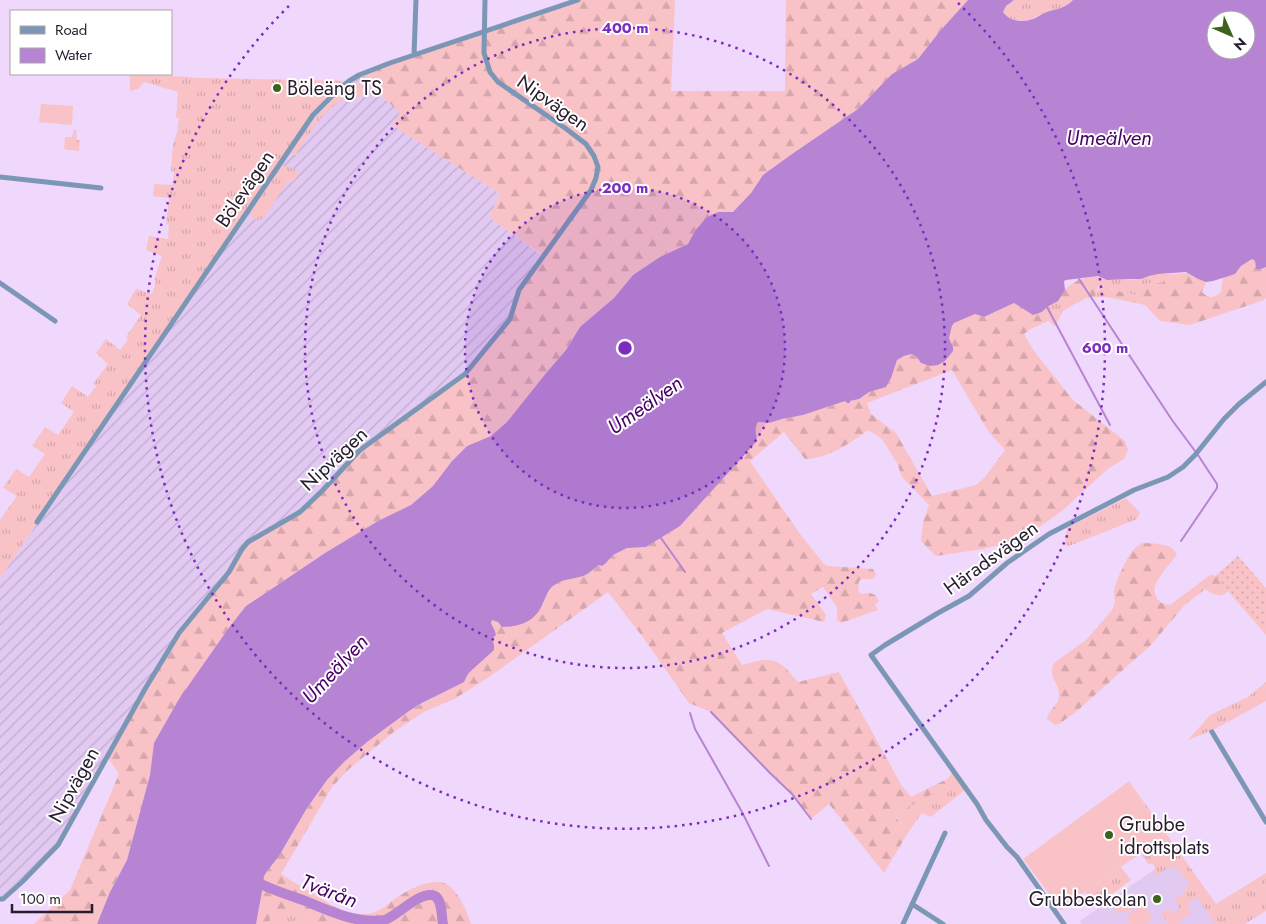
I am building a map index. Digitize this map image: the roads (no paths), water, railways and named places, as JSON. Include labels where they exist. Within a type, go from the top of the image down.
[{"type":"street","points":[[414,55],[416,0]]},
{"type":"street","name":"Nipvägen","points":[[0,899],[3,899],[22,882],[58,845],[145,689],[179,633],[229,572],[242,549],[248,542],[300,512],[322,492],[360,450],[464,374],[510,319],[519,290],[591,190],[598,167],[594,156],[586,144],[498,82],[490,72],[484,53],[485,0]]},
{"type":"street","name":"Bölevägen","points":[[37,522],[313,115],[335,93],[359,75],[390,63],[578,0]]},
{"type":"street","points":[[0,177],[101,188]]},
{"type":"street","points":[[0,283],[55,321]]},
{"type":"street","name":"Häradsvägen","points":[[1064,924],[1017,857],[986,820],[978,804],[871,655],[969,596],[1007,563],[1049,534],[1134,490],[1168,477],[1183,468],[1196,455],[1224,419],[1266,382]]},
{"type":"street","points":[[1212,732],[1266,822]]},
{"type":"street","points":[[902,924],[945,833]]},
{"type":"street","points":[[912,904],[943,924]]},
{"type":"water","name":"Umeälven","points":[[968,0],[1014,0],[1006,6],[1003,12],[1012,19],[1020,21],[1034,19],[1044,13],[1063,7],[1073,0],[1266,0],[1266,267],[1256,269],[1255,261],[1252,259],[1241,266],[1235,274],[1206,282],[1186,272],[1158,274],[1141,279],[1107,280],[1098,276],[1066,280],[1064,281],[1065,290],[1058,301],[1042,312],[1033,315],[1014,303],[984,317],[975,314],[954,323],[949,338],[953,351],[945,361],[938,365],[930,366],[921,363],[912,354],[904,356],[897,360],[886,387],[869,392],[859,399],[850,401],[850,403],[845,401],[803,415],[769,423],[758,422],[756,429],[757,441],[680,526],[646,547],[627,548],[613,555],[605,564],[599,565],[589,573],[562,581],[553,586],[540,609],[527,622],[515,626],[502,627],[498,622],[492,620],[491,623],[496,635],[492,639],[494,650],[468,674],[464,682],[409,711],[367,742],[344,762],[327,780],[307,808],[279,856],[264,876],[256,924],[97,924],[110,892],[127,860],[150,775],[154,743],[179,699],[246,606],[325,553],[378,521],[411,505],[433,486],[452,461],[467,446],[491,436],[507,422],[566,350],[580,327],[614,298],[633,275],[660,257],[688,244],[695,231],[706,218],[718,212],[733,212],[751,193],[763,175],[858,109],[892,74],[918,59]]},
{"type":"waterway","points":[[1079,279],[1172,420],[1217,484],[1217,488],[1181,541]]},
{"type":"waterway","points":[[1047,307],[1110,425]]},
{"type":"waterway","points":[[661,538],[685,572]]},
{"type":"waterway","points":[[711,712],[792,794],[811,819]]},
{"type":"waterway","points":[[690,713],[695,729],[742,812],[769,866]]},
{"type":"waterway","name":"Tvärån","points":[[253,880],[271,889],[333,912],[353,918],[374,921],[385,920],[414,901],[431,895],[438,898],[440,902],[443,924]]},
{"type":"place","name":"Böleäng TS","points":[[277,88]]},
{"type":"place","name":"Grubbe idrottsplats","points":[[1109,835]]},
{"type":"place","name":"Grubbeskolan","points":[[1157,899]]}]
